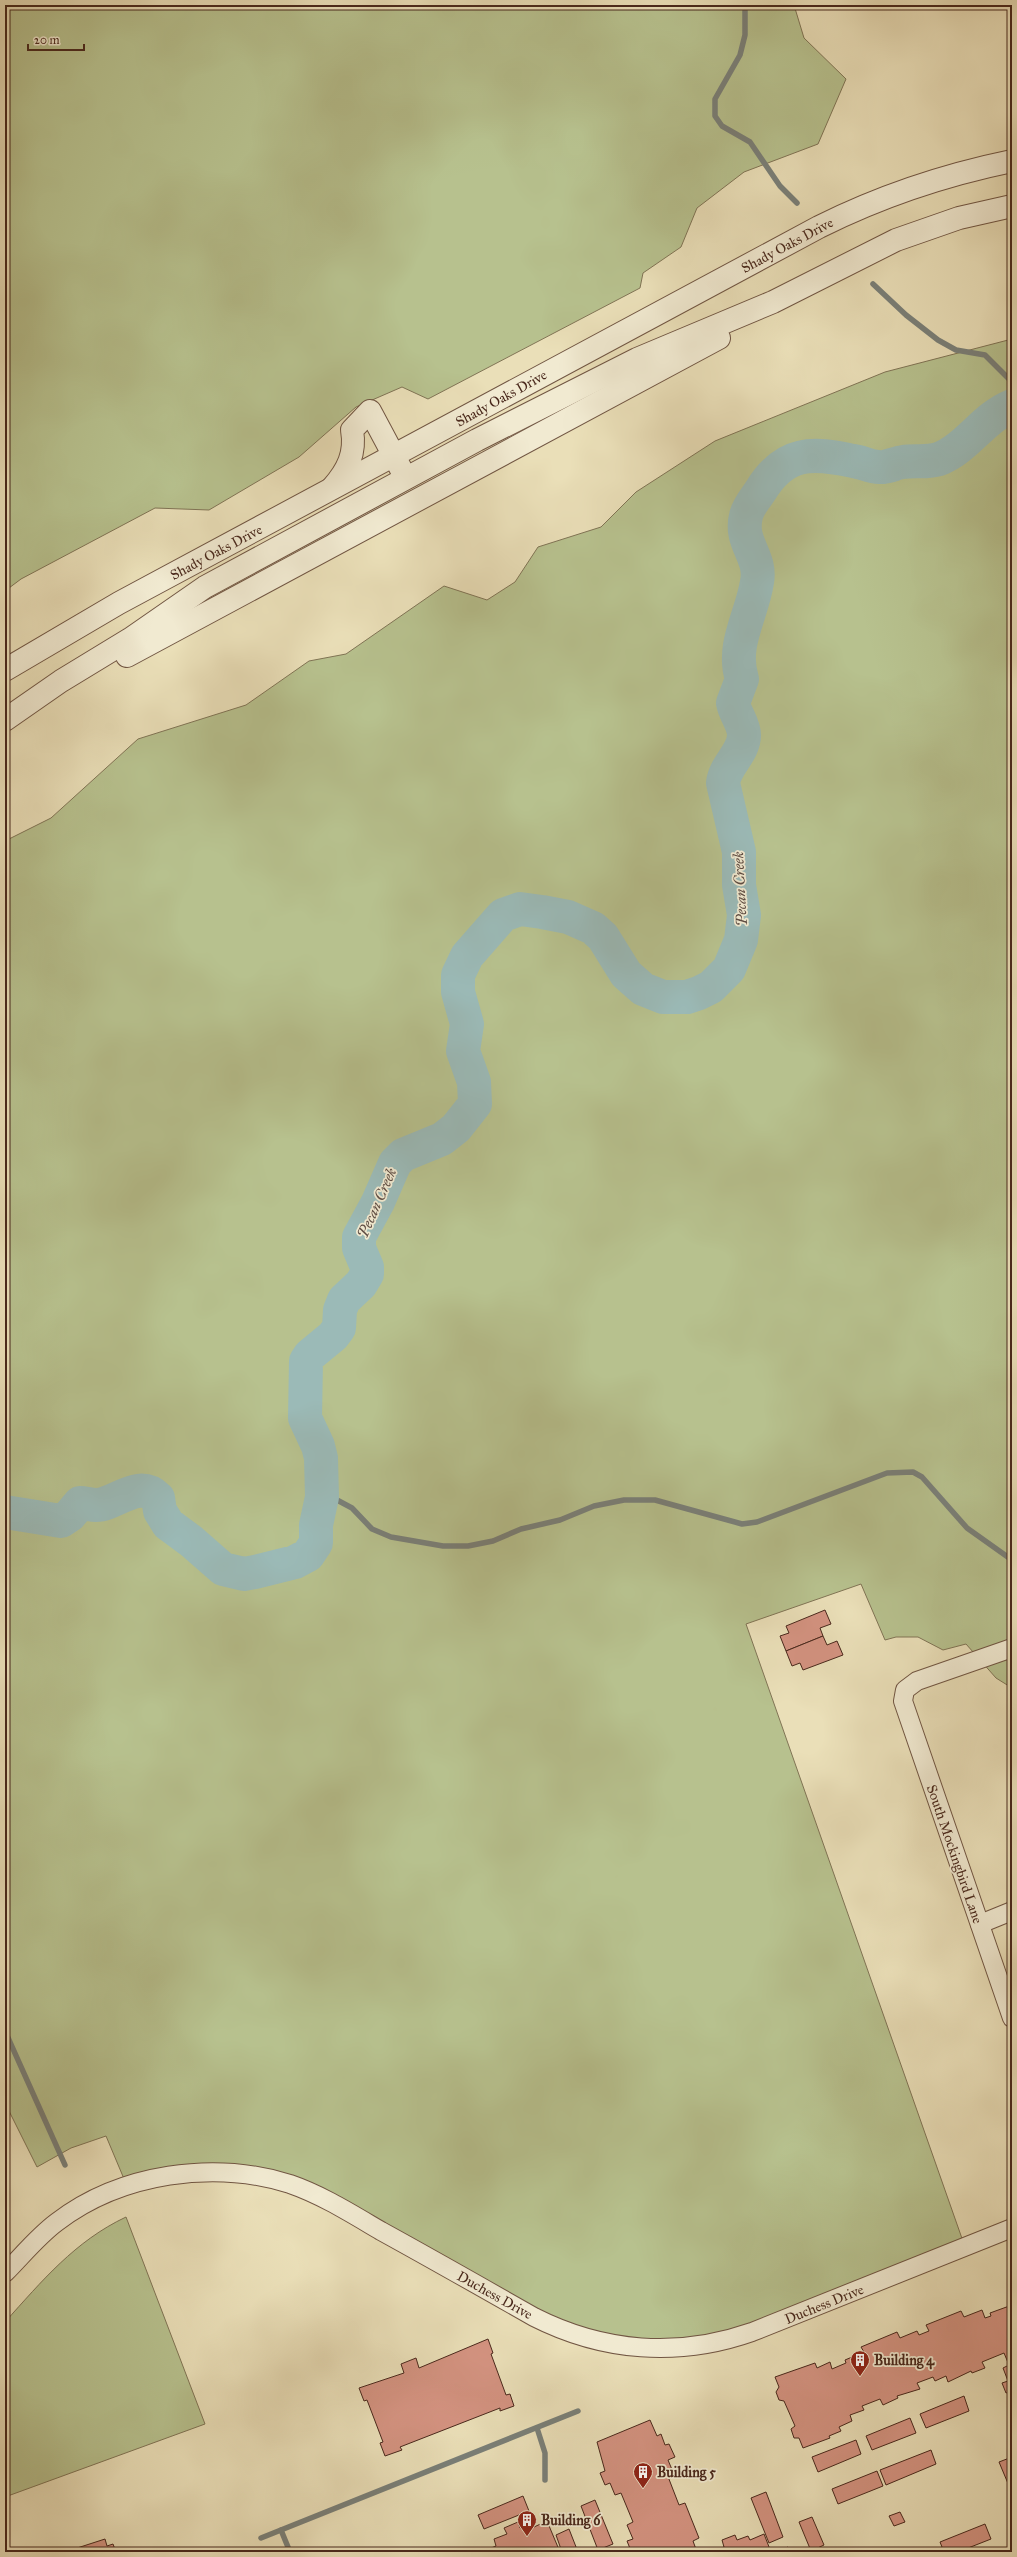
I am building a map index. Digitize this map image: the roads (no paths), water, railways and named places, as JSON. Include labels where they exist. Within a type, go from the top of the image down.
[{"type":"street","name":"Shady Oaks Drive","points":[[5,670],[119,604],[330,490],[395,457],[595,347],[850,212],[947,176],[1012,161]]},
{"type":"street","name":"Shady Oaks Drive","points":[[5,720],[61,681],[130,639],[205,587],[477,440],[637,359],[773,302],[896,240],[959,218],[1012,206]]},
{"type":"street","name":"Shady Oaks Drive","points":[[5,728],[112,663],[732,330],[773,302]]},
{"type":"street","points":[[330,490],[349,465],[354,447],[352,430],[370,411],[406,479]]},
{"type":"street","name":"South Mockingbird Lane","points":[[1012,1648],[917,1681],[905,1690],[903,1701],[905,1712],[1012,2018]]},
{"type":"street","points":[[980,1924],[1012,1911]]},
{"type":"street","name":"Duchess Drive","points":[[5,2273],[57,2222],[89,2202],[108,2194],[147,2180],[179,2174],[242,2174],[280,2182],[320,2197],[534,2317],[566,2331],[613,2344],[666,2349],[701,2346],[740,2336],[1012,2228]]},
{"type":"waterway","points":[[745,5],[745,35],[740,55],[715,99],[715,116],[722,126],[750,142],[780,186],[797,203]]},
{"type":"waterway","points":[[873,284],[906,315],[938,340],[956,350],[985,355],[1012,382]]},
{"type":"waterway","name":"Pecan Creek","points":[[5,1512],[61,1521],[70,1515],[80,1503],[96,1505],[104,1504],[135,1491],[143,1491],[158,1498],[160,1511],[168,1524],[191,1541],[223,1569],[244,1574],[295,1562],[308,1555],[316,1543],[316,1525],[322,1497],[321,1458],[318,1446],[305,1418],[306,1361],[310,1355],[333,1336],[339,1328],[340,1310],[344,1300],[361,1284],[367,1274],[367,1267],[359,1248],[359,1237],[378,1202],[395,1163],[403,1155],[442,1139],[456,1128],[475,1104],[474,1082],[463,1051],[467,1024],[458,992],[458,975],[467,956],[503,915],[520,909],[568,917],[593,928],[603,937],[626,974],[643,989],[663,997],[687,997],[699,993],[711,987],[729,969],[741,940],[744,915],[739,885],[739,852],[723,783],[727,770],[741,748],[744,735],[743,727],[733,703],[742,679],[739,666],[739,654],[758,573],[754,557],[745,534],[748,509],[770,477],[790,461],[812,456],[825,456],[882,467],[903,462],[939,459],[958,448],[993,418],[1012,406]]},
{"type":"waterway","points":[[322,1497],[337,1500],[352,1508],[372,1529],[391,1537],[443,1546],[468,1546],[493,1541],[521,1529],[560,1520],[594,1506],[624,1500],[655,1500],[742,1524],[757,1522],[887,1473],[913,1472],[922,1477],[967,1528],[1012,1560]]},
{"type":"waterway","points":[[5,2031],[65,2165]]},
{"type":"waterway","points":[[261,2538],[578,2411]]},
{"type":"waterway","points":[[537,2428],[545,2453],[545,2480]]},
{"type":"waterway","points":[[281,2530],[290,2552]]},
{"type":"place","name":"Building 4","points":[[860,2377]]},
{"type":"place","name":"Building 5","points":[[643,2489]]},
{"type":"place","name":"Building 6","points":[[527,2537]]}]
